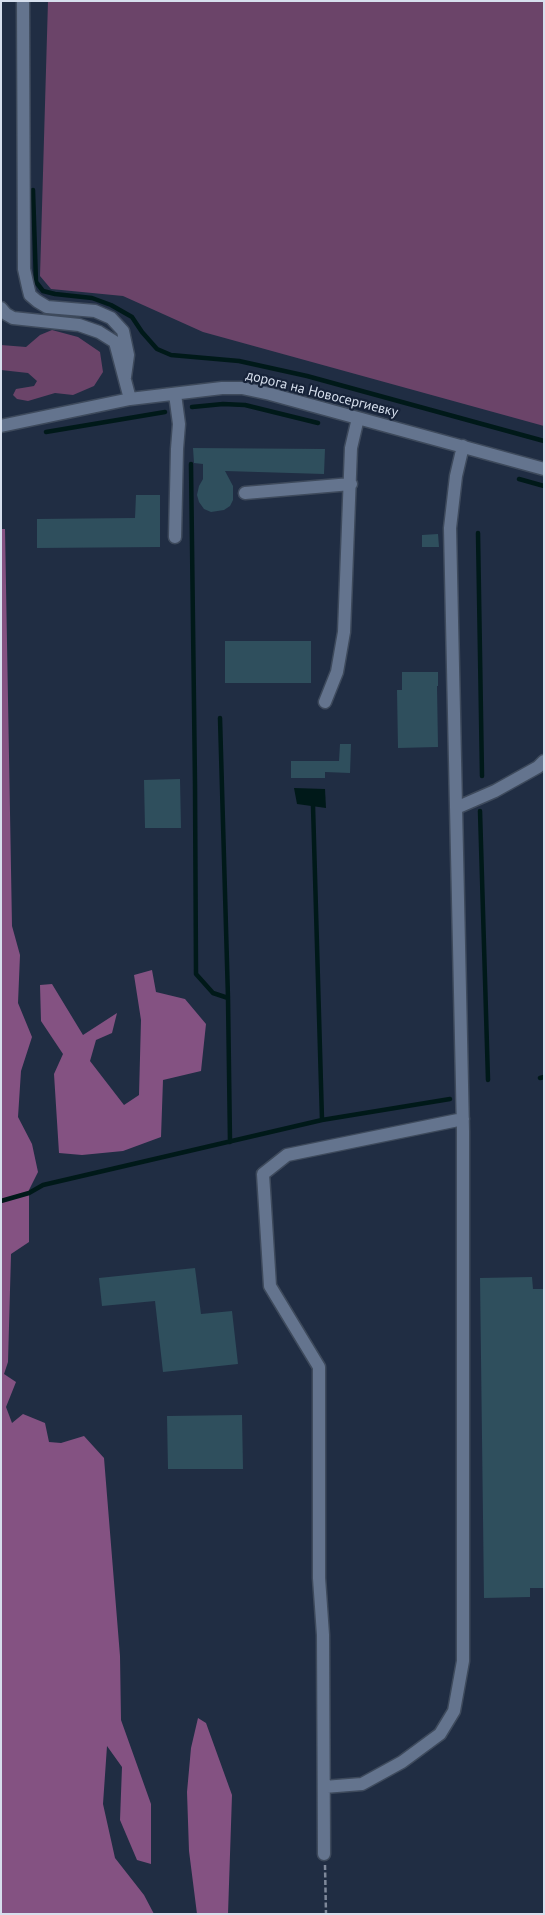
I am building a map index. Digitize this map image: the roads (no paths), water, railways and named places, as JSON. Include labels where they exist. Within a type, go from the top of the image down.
[{"type":"street","points":[[23,1],[24,269],[30,295],[37,302],[47,306],[95,311],[111,318],[123,331],[128,355],[125,377]]},
{"type":"street","points":[[1,308],[13,318],[80,325],[99,332],[115,342],[130,399]]},
{"type":"street","name":"дорога на Новосергиевку","points":[[1,426],[130,399],[222,388],[242,388],[544,469]]},
{"type":"street","points":[[175,394],[179,424],[175,537]]},
{"type":"street","points":[[325,702],[337,672],[344,632],[352,448],[358,418]]},
{"type":"street","points":[[324,1787],[362,1784],[402,1762],[440,1734],[454,1711],[463,1661],[463,1119],[450,528],[456,476],[463,446]]},
{"type":"street","points":[[246,493],[351,484]]},
{"type":"street","points":[[456,808],[495,790],[538,767],[544,761]]},
{"type":"street","points":[[324,1854],[323,1635],[319,1568],[319,1368],[270,1286],[263,1174],[287,1155],[463,1119]]},
{"type":"waterway","points":[[33,190],[36,282],[43,291],[92,298],[111,305],[132,317],[157,349],[171,355],[239,361],[307,376],[544,441]]},
{"type":"waterway","points":[[192,407],[223,404],[245,405],[318,423]]},
{"type":"waterway","points":[[46,432],[165,412]]},
{"type":"waterway","points":[[191,464],[196,974],[213,993],[228,998],[230,1142]]},
{"type":"waterway","points":[[519,479],[544,486]]},
{"type":"waterway","points":[[478,533],[482,776]]},
{"type":"waterway","points":[[220,718],[228,998]]},
{"type":"waterway","points":[[313,806],[322,1120]]},
{"type":"waterway","points":[[480,811],[488,1080]]},
{"type":"waterway","points":[[540,1078],[544,1077]]},
{"type":"waterway","points":[[1,1201],[29,1193],[43,1185],[322,1120],[450,1099]]}]
